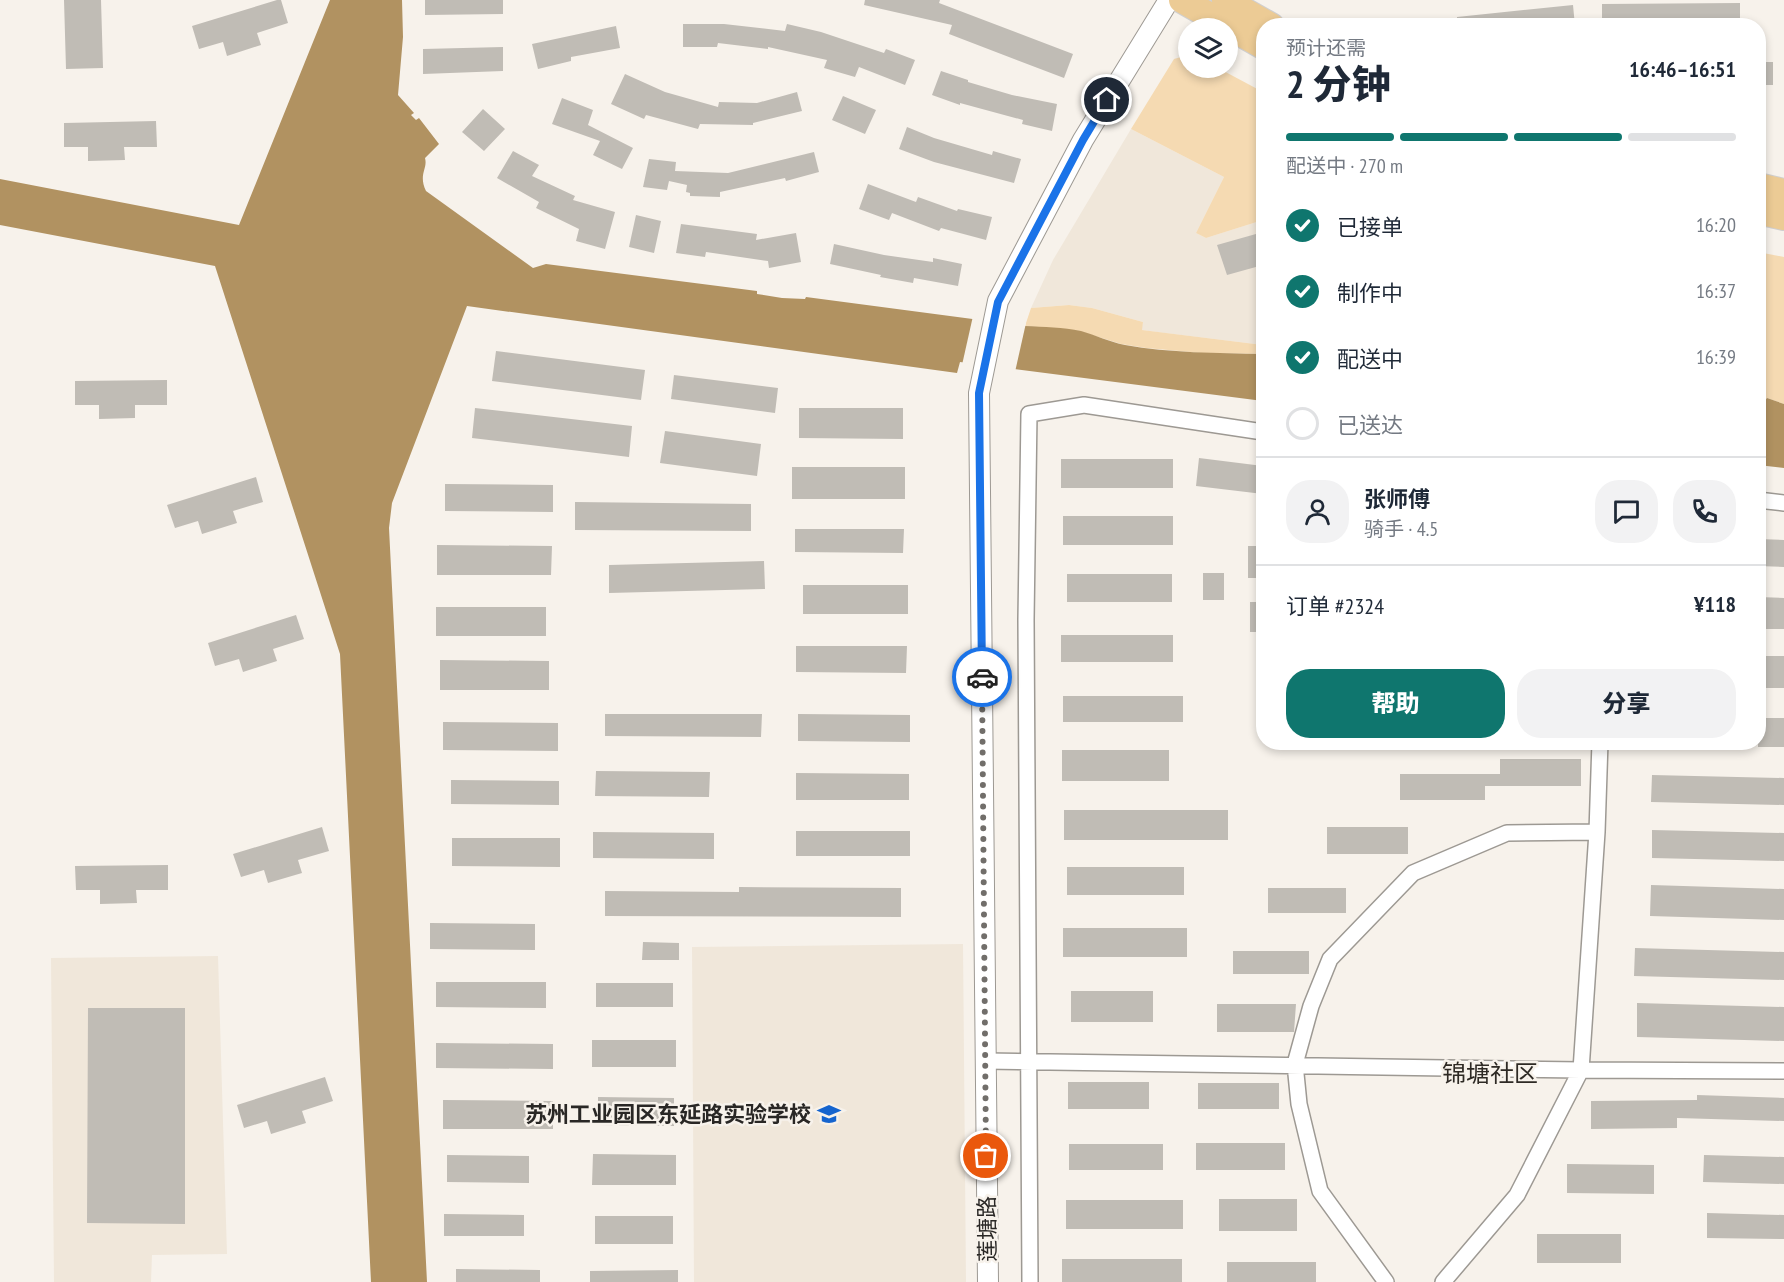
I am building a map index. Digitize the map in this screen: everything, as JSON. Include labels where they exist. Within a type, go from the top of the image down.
[{"type":"main road","points":[[1182,0],[1256,42]]},
{"type":"main road","points":[[1224,0],[1257,18]]},
{"type":"main road","points":[[1766,188],[1784,192]]},
{"type":"main road","points":[[1766,213],[1784,217]]},
{"type":"street","name":"莲塘路","points":[[988,1282],[979,393],[998,302],[1083,140],[1168,0]]},
{"type":"street","points":[[1030,1282],[1026,620],[1029,414],[1084,405],[1256,431]]},
{"type":"street","points":[[1766,501],[1784,503]]},
{"type":"street","points":[[1443,1282],[1516,1195],[1581,1070],[1597,832],[1599,750]]},
{"type":"street","points":[[1386,1282],[1320,1191],[1299,1104],[1295,1064],[1311,1006],[1330,959],[1413,873],[1507,833],[1597,832]]},
{"type":"street","points":[[986,1061],[1784,1071]]},
{"type":"shaded area","points":[[330,0],[402,0],[403,37],[398,95],[414,113],[411,115],[416,120],[419,118],[439,144],[425,158],[423,180],[426,191],[533,268],[546,264],[757,291],[757,294],[782,298],[805,299],[806,297],[1025,326],[1067,329],[1142,348],[1256,354],[1256,400],[960,362],[957,373],[467,306],[392,503],[389,528],[427,1282],[371,1282],[340,654],[215,266],[0,225],[0,179],[239,225]]},
{"type":"shaded area","points":[[1178,58],[1178,78],[1237,78],[1256,88],[1256,222],[1206,238],[1196,233],[1224,177],[1131,129],[1174,59]]},
{"type":"shaded area","points":[[1131,129],[1224,177],[1196,233],[1206,238],[1256,222],[1256,344],[1141,330],[1143,322],[1092,308],[1069,305],[1031,308],[1053,260]]},
{"type":"shaded area","points":[[1766,254],[1784,257],[1784,404],[1767,398],[1766,400]]},
{"type":"shaded area","points":[[1069,305],[1092,308],[1143,322],[1142,330],[1256,344],[1256,354],[1201,353],[1146,348],[1121,344],[1079,331],[1025,326],[1031,308]]},
{"type":"shaded area","points":[[1767,398],[1784,404],[1784,468],[1766,466]]},
{"type":"shaded area","name":"苏州工业园区东延路实验学校","points":[[963,944],[966,1282],[694,1282],[692,947]]},
{"type":"shaded area","points":[[218,956],[227,1254],[152,1255],[151,1282],[54,1282],[51,958]]},
{"type":"pier","points":[[973,316],[1026,323],[1015,372],[962,365]]},
{"type":"building","points":[[64,0],[101,0],[103,68],[66,69]]},
{"type":"building","points":[[281,0],[288,23],[257,33],[261,45],[227,56],[223,42],[199,49],[192,26]]},
{"type":"building","points":[[425,0],[503,0],[503,14],[425,15]]},
{"type":"building","points":[[865,0],[940,0],[939,3],[1073,54],[1064,78],[949,34],[952,25],[864,5]]},
{"type":"building","points":[[1740,3],[1740,18],[1602,18],[1602,4]]},
{"type":"building","points":[[1573,5],[1574,18],[1457,18]]},
{"type":"building","points":[[683,24],[724,24],[785,31],[787,24],[821,32],[884,53],[886,49],[915,60],[905,85],[859,67],[855,77],[824,68],[827,60],[768,47],[768,49],[718,43],[717,47],[683,47]]},
{"type":"building","points":[[616,26],[620,48],[571,57],[571,61],[538,69],[532,44]]},
{"type":"building","points":[[503,47],[503,71],[423,74],[423,49]]},
{"type":"building","points":[[1766,62],[1773,62],[1773,85],[1766,85]]},
{"type":"building","points":[[941,71],[1012,95],[1057,104],[1052,131],[1022,124],[1023,120],[960,103],[960,105],[932,95]]},
{"type":"building","points":[[625,74],[665,92],[718,107],[719,102],[757,103],[797,92],[802,111],[753,123],[753,125],[700,124],[698,129],[646,115],[644,119],[611,104]]},
{"type":"building","points":[[843,96],[876,110],[865,134],[832,120]]},
{"type":"building","points":[[562,98],[593,110],[588,125],[633,148],[622,169],[593,155],[600,141],[552,124]]},
{"type":"building","points":[[483,109],[505,129],[484,151],[462,132]]},
{"type":"building","points":[[156,121],[157,147],[124,147],[125,160],[88,161],[88,147],[64,147],[64,123]]},
{"type":"building","points":[[907,127],[934,138],[992,155],[993,151],[1021,159],[1014,183],[934,162],[899,149]]},
{"type":"building","points":[[513,151],[539,165],[532,176],[575,196],[573,200],[615,212],[605,249],[576,241],[579,229],[536,208],[539,202],[497,178]]},
{"type":"building","points":[[814,152],[819,172],[786,181],[785,178],[720,192],[720,197],[690,196],[690,193],[686,192],[687,185],[669,181],[667,190],[643,187],[649,159],[676,162],[675,171],[728,173]]},
{"type":"building","points":[[868,184],[916,202],[918,197],[957,211],[958,209],[992,217],[986,240],[941,228],[939,231],[892,213],[889,220],[859,209]]},
{"type":"building","points":[[636,215],[661,221],[654,253],[629,247]]},
{"type":"building","points":[[681,224],[757,234],[756,240],[796,233],[801,262],[769,268],[768,261],[706,252],[705,257],[676,253]]},
{"type":"building","points":[[1256,234],[1256,267],[1227,275],[1217,245]]},
{"type":"building","points":[[834,244],[884,255],[933,262],[933,258],[962,264],[958,286],[914,278],[913,283],[830,264]]},
{"type":"building","points":[[496,351],[645,370],[641,400],[492,381]]},
{"type":"building","points":[[674,375],[778,388],[775,413],[671,399]]},
{"type":"building","points":[[167,380],[167,405],[135,405],[135,418],[99,419],[99,405],[75,405],[75,381]]},
{"type":"building","points":[[475,408],[632,426],[629,457],[472,438]]},
{"type":"building","points":[[799,408],[903,408],[903,439],[799,438]]},
{"type":"building","points":[[665,431],[761,444],[757,476],[660,463]]},
{"type":"building","points":[[1199,458],[1256,465],[1256,493],[1196,486]]},
{"type":"building","points":[[1061,459],[1173,459],[1173,488],[1061,488]]},
{"type":"building","points":[[792,467],[905,467],[905,499],[792,499]]},
{"type":"building","points":[[256,477],[263,502],[233,511],[237,523],[202,534],[198,521],[175,528],[167,505]]},
{"type":"building","points":[[445,484],[553,485],[553,512],[445,511]]},
{"type":"building","points":[[575,502],[751,504],[751,531],[575,530]]},
{"type":"building","points":[[1063,516],[1173,516],[1173,545],[1063,545]]},
{"type":"building","points":[[795,529],[904,529],[903,553],[795,552]]},
{"type":"building","points":[[1766,539],[1784,540],[1784,567],[1766,566]]},
{"type":"building","points":[[437,545],[552,546],[551,575],[437,575]]},
{"type":"building","points":[[1248,546],[1256,546],[1256,578],[1248,578]]},
{"type":"building","points":[[764,561],[765,589],[609,593],[609,565]]},
{"type":"building","points":[[1203,573],[1224,573],[1224,600],[1203,600]]},
{"type":"building","points":[[1067,574],[1172,574],[1172,602],[1067,602]]},
{"type":"building","points":[[803,585],[908,585],[908,614],[803,614]]},
{"type":"building","points":[[1766,597],[1784,598],[1784,629],[1766,629]]},
{"type":"building","points":[[1250,602],[1256,602],[1256,632],[1250,632]]},
{"type":"building","points":[[436,607],[546,607],[546,636],[436,636]]},
{"type":"building","points":[[296,615],[304,639],[273,649],[277,661],[243,672],[239,659],[215,666],[208,643]]},
{"type":"building","points":[[1061,635],[1173,635],[1173,662],[1061,662]]},
{"type":"building","points":[[796,646],[907,646],[906,673],[796,672]]},
{"type":"building","points":[[1766,656],[1784,656],[1784,688],[1766,688]]},
{"type":"building","points":[[440,660],[549,661],[549,690],[440,690]]},
{"type":"building","points":[[1063,696],[1183,696],[1183,722],[1063,722]]},
{"type":"building","points":[[605,714],[762,714],[761,737],[605,736]]},
{"type":"building","points":[[798,714],[910,715],[910,742],[798,741]]},
{"type":"building","points":[[1766,718],[1784,718],[1784,747],[1766,747]]},
{"type":"building","points":[[443,722],[558,723],[558,751],[443,750]]},
{"type":"building","points":[[1062,750],[1169,750],[1169,781],[1062,781]]},
{"type":"building","points":[[1500,759],[1581,759],[1581,786],[1485,786],[1485,800],[1400,800],[1400,774],[1500,774]]},
{"type":"building","points":[[596,771],[710,772],[709,797],[595,796]]},
{"type":"building","points":[[796,773],[909,774],[909,800],[796,800]]},
{"type":"building","points":[[1652,775],[1784,778],[1784,805],[1651,802]]},
{"type":"building","points":[[451,780],[559,781],[559,805],[451,804]]},
{"type":"building","points":[[1064,810],[1228,810],[1228,840],[1064,840]]},
{"type":"building","points":[[322,827],[329,851],[298,860],[302,873],[268,883],[264,870],[241,877],[233,854]]},
{"type":"building","points":[[1327,827],[1408,827],[1408,854],[1327,854]]},
{"type":"building","points":[[1652,830],[1784,833],[1784,861],[1652,858]]},
{"type":"building","points":[[796,831],[910,831],[910,856],[796,856]]},
{"type":"building","points":[[593,832],[714,833],[714,859],[593,858]]},
{"type":"building","points":[[452,838],[560,838],[560,867],[452,866]]},
{"type":"building","points":[[168,865],[168,890],[136,890],[137,903],[100,904],[100,890],[76,890],[75,866]]},
{"type":"building","points":[[1067,867],[1184,867],[1184,895],[1067,895]]},
{"type":"building","points":[[1651,885],[1784,889],[1784,920],[1650,916]]},
{"type":"building","points":[[739,887],[901,888],[901,917],[605,916],[605,891],[739,892]]},
{"type":"building","points":[[1268,888],[1346,888],[1346,913],[1268,913]]},
{"type":"building","points":[[430,923],[535,924],[535,950],[430,949]]},
{"type":"building","points":[[1063,928],[1187,928],[1187,957],[1063,957]]},
{"type":"building","points":[[643,942],[679,943],[679,960],[642,960]]},
{"type":"building","points":[[1635,948],[1784,952],[1784,980],[1634,976]]},
{"type":"building","points":[[1233,951],[1309,951],[1309,974],[1233,974]]},
{"type":"building","points":[[436,982],[546,982],[546,1008],[436,1007]]},
{"type":"building","points":[[596,983],[673,983],[673,1007],[596,1007]]},
{"type":"building","points":[[1071,991],[1153,991],[1153,1022],[1071,1022]]},
{"type":"building","points":[[1637,1003],[1784,1007],[1784,1041],[1637,1037]]},
{"type":"building","points":[[1217,1004],[1296,1004],[1294,1032],[1217,1032]]},
{"type":"building","points":[[88,1008],[185,1008],[185,1224],[87,1223]]},
{"type":"building","points":[[592,1040],[676,1040],[676,1067],[592,1067]]},
{"type":"building","points":[[436,1043],[553,1044],[553,1069],[436,1068]]},
{"type":"building","points":[[325,1077],[333,1101],[302,1111],[306,1123],[271,1134],[267,1121],[244,1128],[237,1105]]},
{"type":"building","points":[[1068,1082],[1149,1082],[1149,1109],[1068,1109]]},
{"type":"building","points":[[1198,1083],[1279,1083],[1279,1109],[1198,1109]]},
{"type":"building","points":[[1697,1095],[1784,1098],[1784,1121],[1677,1118],[1677,1128],[1591,1129],[1591,1101],[1697,1100]]},
{"type":"building","points":[[598,1097],[674,1098],[674,1126],[598,1125]]},
{"type":"building","points":[[443,1100],[553,1101],[553,1129],[443,1129]]},
{"type":"building","points":[[1196,1143],[1285,1143],[1285,1170],[1196,1170]]},
{"type":"building","points":[[1069,1144],[1163,1144],[1163,1170],[1069,1170]]},
{"type":"building","points":[[593,1154],[676,1155],[676,1185],[592,1185]]},
{"type":"building","points":[[447,1155],[529,1156],[529,1183],[447,1182]]},
{"type":"building","points":[[1704,1155],[1784,1157],[1784,1184],[1703,1182]]},
{"type":"building","points":[[1567,1164],[1654,1165],[1654,1194],[1567,1193]]},
{"type":"building","points":[[1219,1199],[1297,1199],[1297,1231],[1219,1231]]},
{"type":"building","points":[[1066,1200],[1183,1200],[1183,1229],[1066,1229]]},
{"type":"building","points":[[1707,1213],[1784,1215],[1784,1239],[1707,1238]]},
{"type":"building","points":[[444,1214],[524,1215],[524,1236],[444,1236]]},
{"type":"building","points":[[595,1216],[673,1216],[673,1244],[595,1244]]},
{"type":"building","points":[[1537,1234],[1621,1234],[1621,1263],[1537,1263]]},
{"type":"building","points":[[1062,1259],[1182,1259],[1182,1282],[1062,1282]]},
{"type":"building","points":[[1227,1262],[1316,1262],[1316,1282],[1227,1282]]},
{"type":"building","points":[[456,1269],[540,1270],[540,1282],[456,1282]]},
{"type":"building","points":[[678,1270],[678,1282],[590,1282],[590,1271]]},
{"type":"way so far","points":[[982,677],[986,1156]]},
{"type":"place","name":"苏州工业园区东延路实验学校","points":[[829,1114]]},
{"type":"district","name":"锦塘社区","points":[[1490,1073]]},
{"type":"route","points":[[982,677],[979,393],[998,302],[1083,140],[1107,100]]}]
